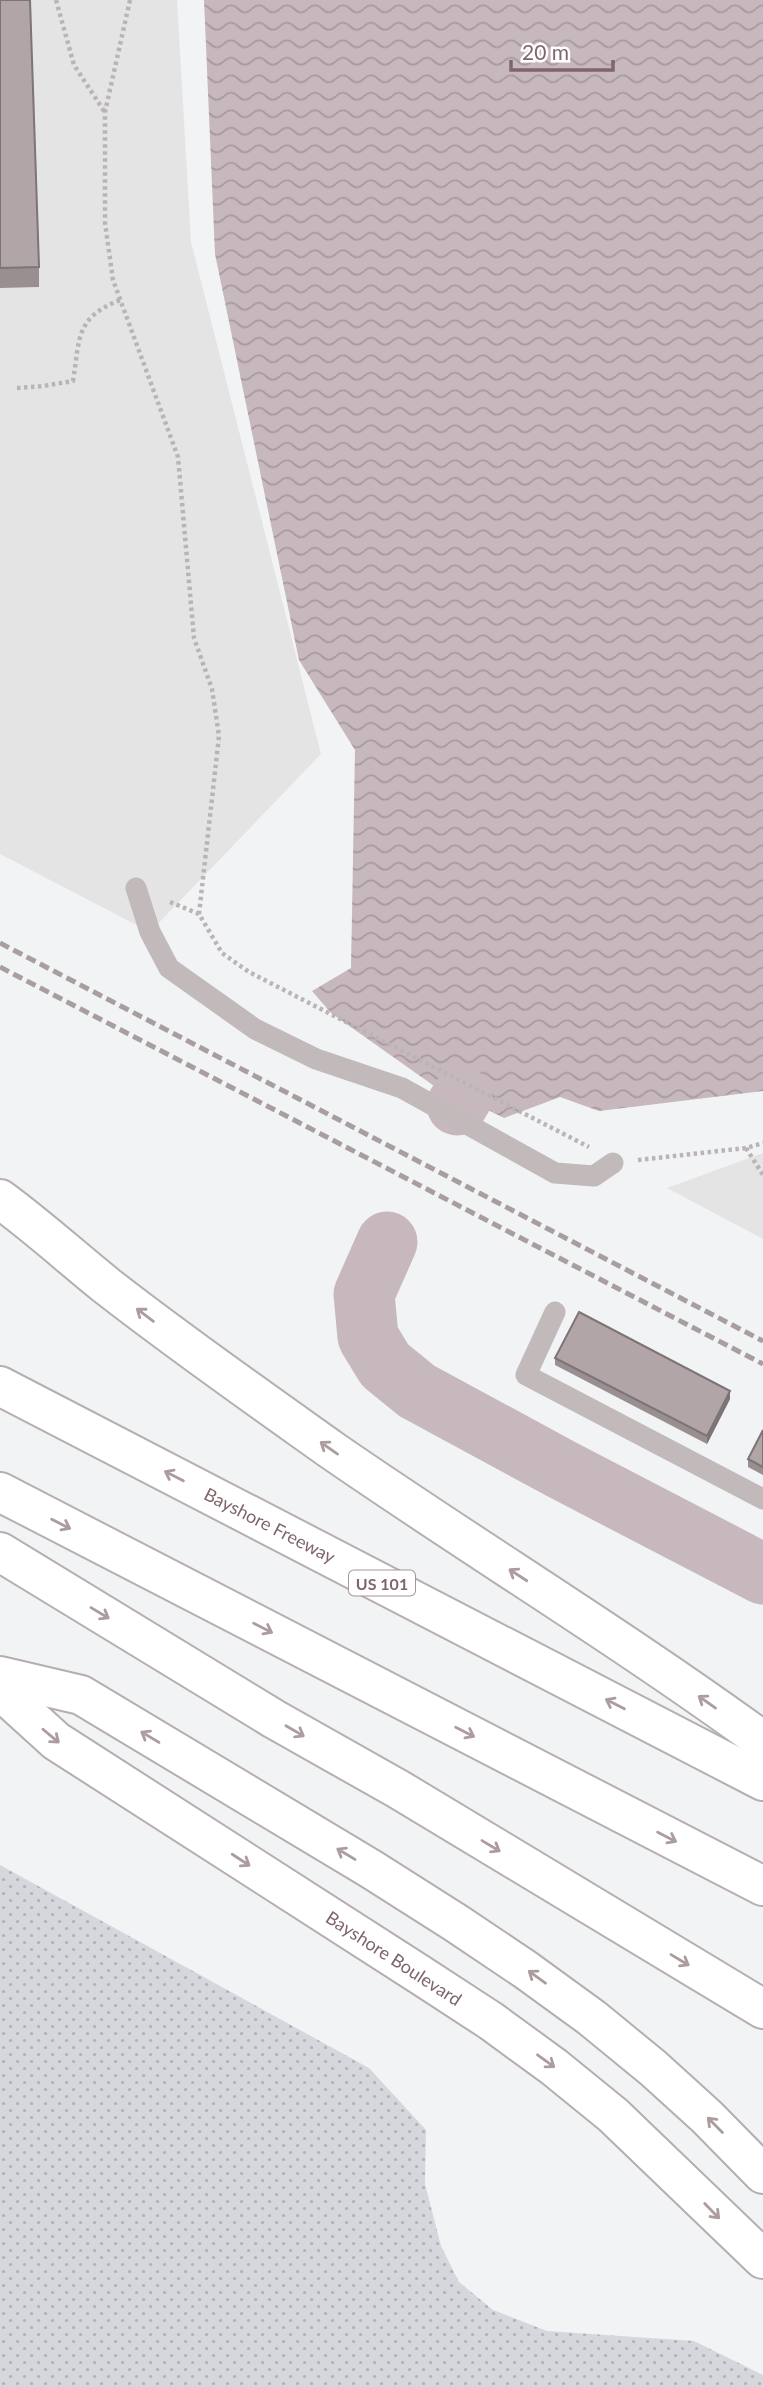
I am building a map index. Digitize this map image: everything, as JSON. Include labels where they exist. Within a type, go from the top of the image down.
[{"type":"main road","points":[[0,1199],[178,1340],[330,1449],[665,1672],[763,1741]]},
{"type":"main road","name":"Bayshore Freeway","points":[[0,1386],[763,1781]]},
{"type":"main road","points":[[0,1492],[763,1886]]},
{"type":"main road","points":[[0,1552],[763,2009]]},
{"type":"main road","points":[[0,1676],[80,1695],[371,1869],[456,1923],[581,2010],[653,2068],[707,2117],[763,2174]]},
{"type":"main road","name":"Bayshore Boulevard","points":[[0,1690],[56,1741],[434,1983],[554,2067],[654,2152],[763,2259]]},
{"type":"lane","points":[[136,888],[150,932],[169,968],[255,1029],[316,1059],[402,1088],[555,1173],[594,1177],[613,1163]]},
{"type":"lane","points":[[555,1312],[526,1375],[763,1499]]},
{"type":"path","points":[[56,0],[74,65],[105,112]]},
{"type":"path","points":[[130,0],[105,112],[105,223],[113,280],[178,457],[194,638],[212,690],[219,736],[199,914],[222,953],[249,972],[581,1141],[613,1163],[746,1148],[763,1143]]},
{"type":"path","points":[[16,388],[73,381],[81,328],[101,308],[120,300]]},
{"type":"path","points":[[746,1148],[763,1175]]},
{"type":"shaded area","points":[[0,0],[177,0],[191,242],[321,754],[150,932],[0,854]]},
{"type":"shaded area","points":[[763,1153],[763,1239],[667,1188]]},
{"type":"shaded area","points":[[0,1865],[369,2068],[426,2130],[425,2184],[441,2246],[459,2282],[493,2310],[547,2331],[694,2341],[763,2375],[763,2387],[0,2387]]},
{"type":"water","points":[[204,0],[763,0],[763,1091],[599,1111],[560,1097],[504,1118],[437,1088],[331,1013],[312,991],[351,968],[355,750],[299,660],[215,254]]},
{"type":"building","points":[[0,0],[30,0],[39,267],[0,268]]},
{"type":"building","points":[[579,1312],[730,1391],[707,1436],[555,1358]]},
{"type":"building","points":[[763,1430],[763,1467],[748,1459]]},
{"type":"waterway","points":[[457,1105],[462,1097]]},
{"type":"waterway","points":[[387,1242],[364,1294],[368,1337],[385,1365],[417,1391],[763,1574]]},
{"type":"railway","points":[[0,943],[763,1341]]},
{"type":"railway","points":[[0,967],[763,1364]]}]
